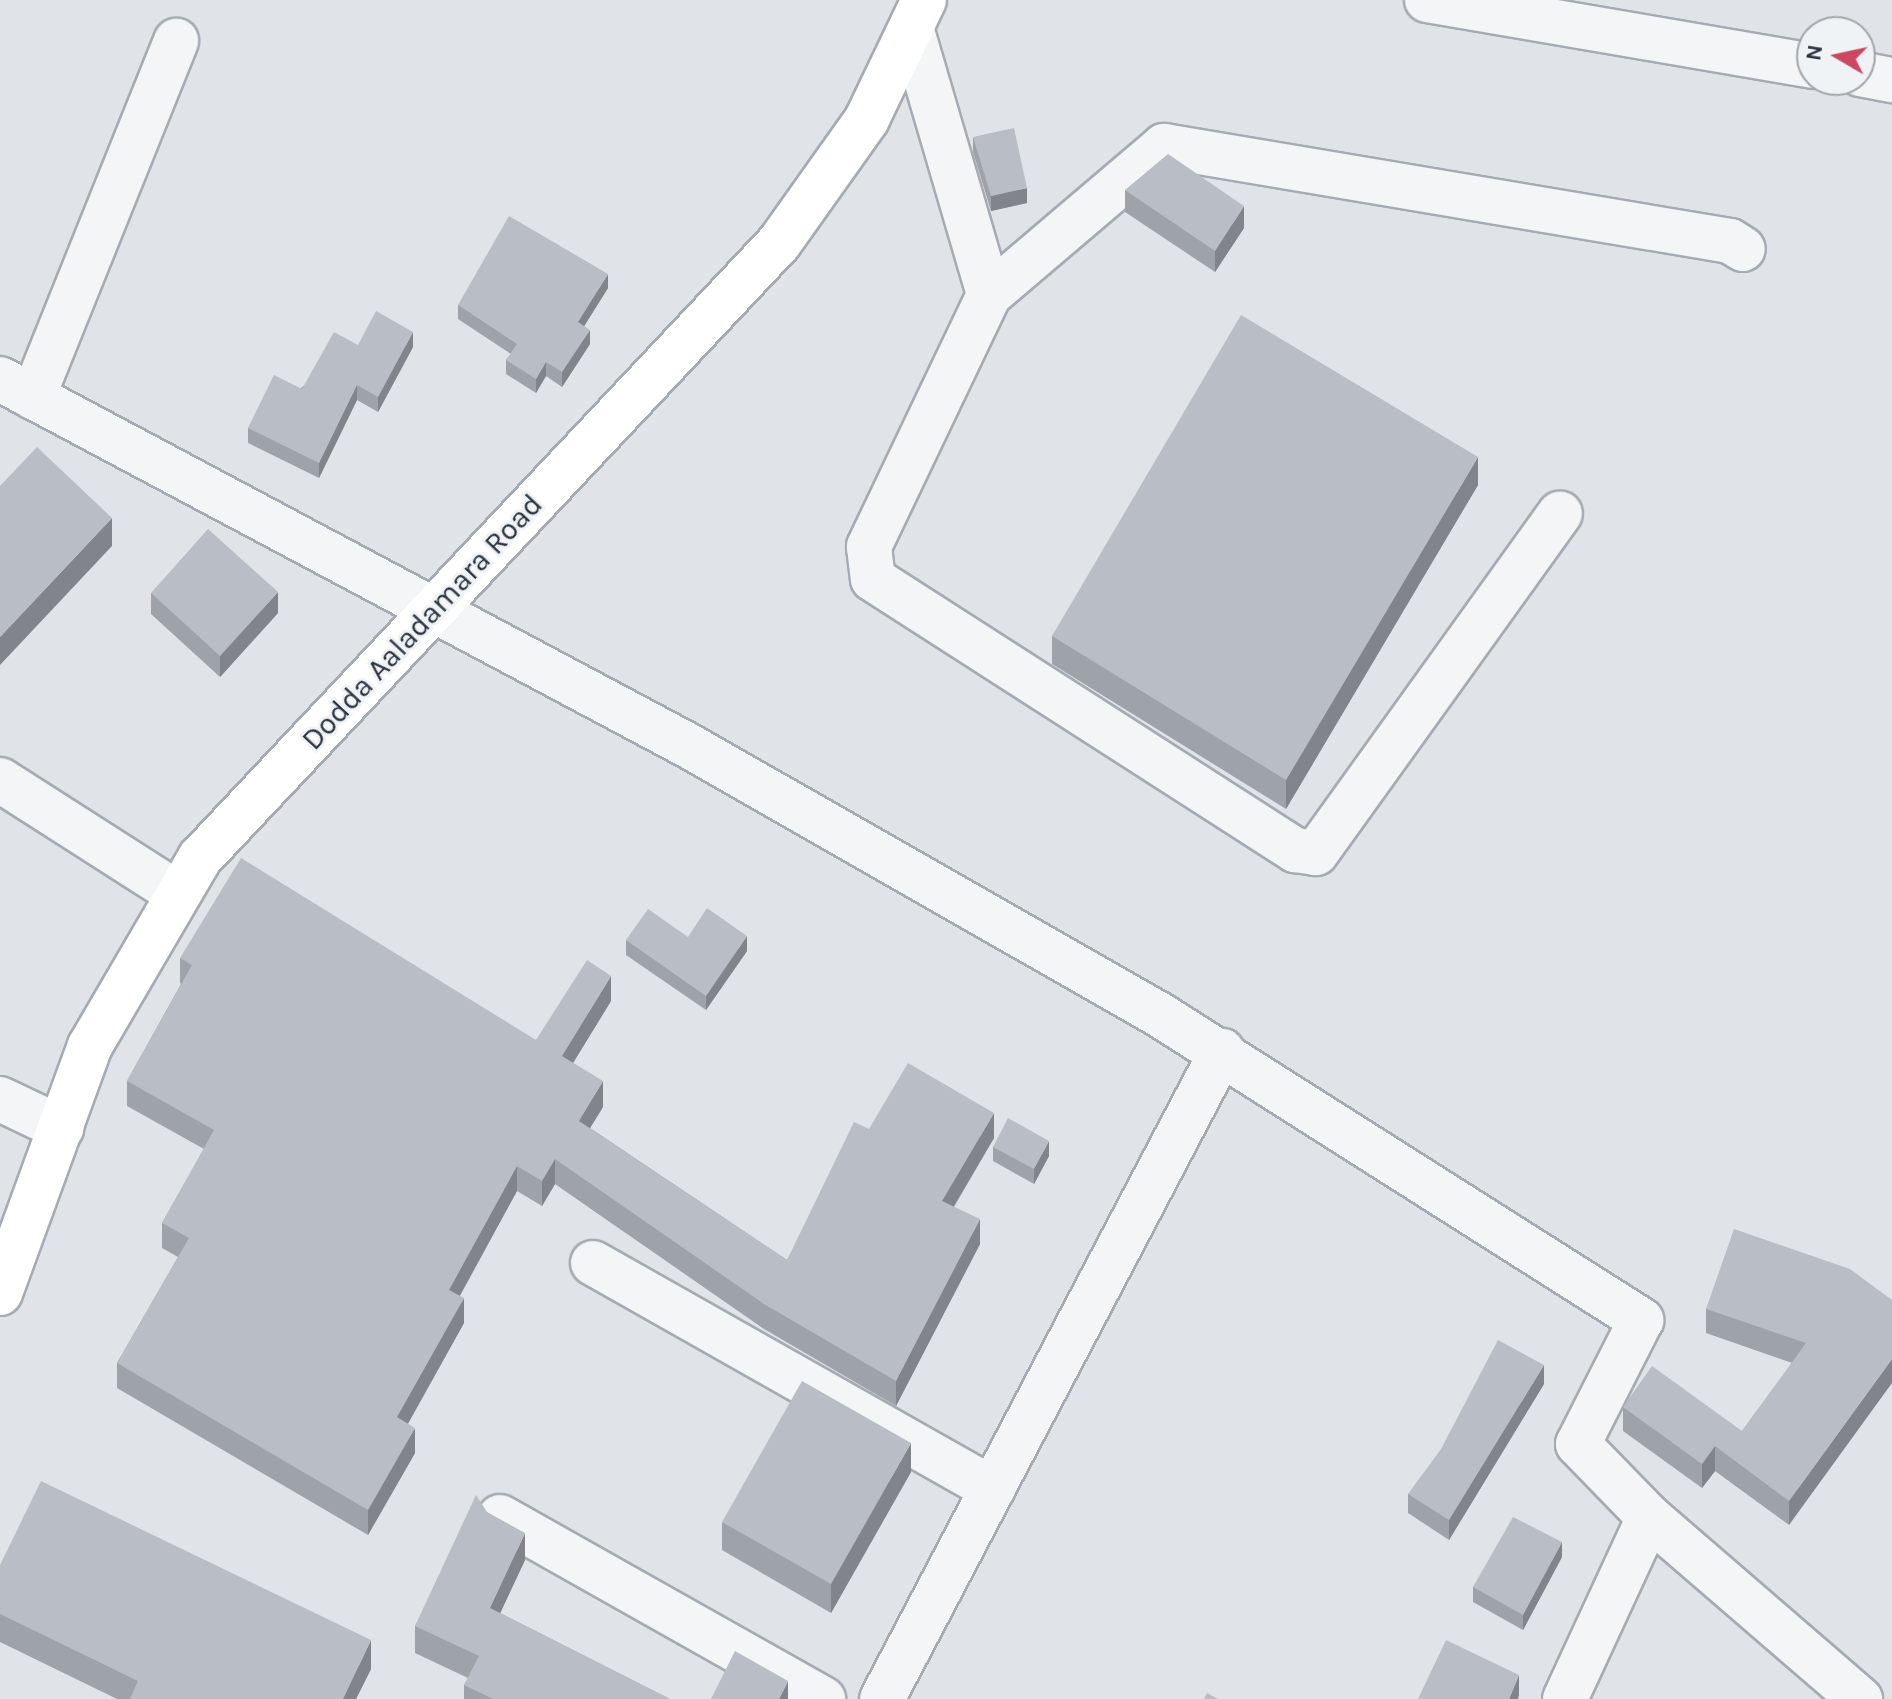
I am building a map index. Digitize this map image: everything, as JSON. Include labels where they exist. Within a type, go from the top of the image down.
[{"type":"main road","name":"Dodda Aaladamara Road","points":[[0,1293],[90,1046],[200,858],[779,243],[867,119],[918,15]]},
{"type":"street","points":[[1427,0],[1796,63]]},
{"type":"street","points":[[918,15],[989,295]]},
{"type":"street","points":[[176,41],[17,388],[430,614],[689,746],[1222,1051],[1641,1320],[1578,1444],[1649,1517],[1860,1699]]},
{"type":"street","points":[[1560,514],[1324,848],[1295,850],[867,570],[869,547],[989,295],[1164,146],[1730,241],[1743,249]]},
{"type":"street","points":[[0,780],[178,894]]},
{"type":"street","points":[[882,1699],[1222,1051]]},
{"type":"street","points":[[0,1099],[61,1128]]},
{"type":"street","points":[[593,1263],[992,1489]]},
{"type":"street","points":[[500,1517],[823,1699]]},
{"type":"street","points":[[1565,1699],[1649,1517]]},
{"type":"building","points":[[1014,128],[1027,188],[991,196],[973,137]]},
{"type":"building","points":[[1168,154],[1244,206],[1215,251],[1125,190]]},
{"type":"building","points":[[509,216],[608,274],[578,322],[590,330],[562,372],[546,362],[536,379],[506,360],[517,344],[458,305]]},
{"type":"building","points":[[376,311],[413,332],[378,397],[357,385],[319,463],[248,428],[274,375],[302,389],[334,332],[358,345]]},
{"type":"building","points":[[1241,315],[1478,457],[1286,780],[1052,636]]},
{"type":"building","points":[[37,447],[112,518],[0,637],[0,486]]},
{"type":"building","points":[[208,529],[278,592],[220,656],[151,593]]},
{"type":"building","points":[[241,858],[536,1040],[587,960],[611,976],[562,1056],[603,1081],[579,1121],[787,1260],[854,1122],[869,1129],[908,1063],[994,1113],[942,1201],[980,1219],[896,1381],[764,1304],[555,1159],[542,1181],[517,1166],[449,1290],[464,1298],[397,1417],[415,1428],[368,1510],[117,1363],[189,1238],[162,1223],[214,1130],[127,1081],[192,965],[180,958]]},
{"type":"building","points":[[707,908],[747,936],[706,996],[626,940],[648,909],[688,937]]},
{"type":"building","points":[[1008,1118],[1049,1141],[1034,1169],[993,1147]]},
{"type":"building","points":[[1734,1229],[1850,1269],[1892,1300],[1892,1359],[1789,1501],[1715,1446],[1702,1464],[1623,1407],[1652,1366],[1742,1431],[1806,1343],[1706,1309]]},
{"type":"building","points":[[1498,1340],[1544,1365],[1449,1520],[1408,1494],[1441,1449]]},
{"type":"building","points":[[802,1381],[911,1443],[831,1584],[722,1522]]},
{"type":"building","points":[[41,1481],[371,1640],[343,1699],[130,1699],[138,1681],[0,1614],[0,1565]]},
{"type":"building","points":[[476,1495],[487,1512],[525,1533],[490,1608],[670,1699],[493,1699],[464,1685],[479,1656],[415,1626]]},
{"type":"building","points":[[1513,1517],[1562,1542],[1523,1615],[1473,1587]]},
{"type":"building","points":[[1446,1640],[1519,1675],[1509,1699],[1418,1699]]},
{"type":"building","points":[[735,1651],[788,1681],[779,1699],[711,1699]]},
{"type":"building","points":[[1207,1693],[1218,1699],[1204,1699]]}]
